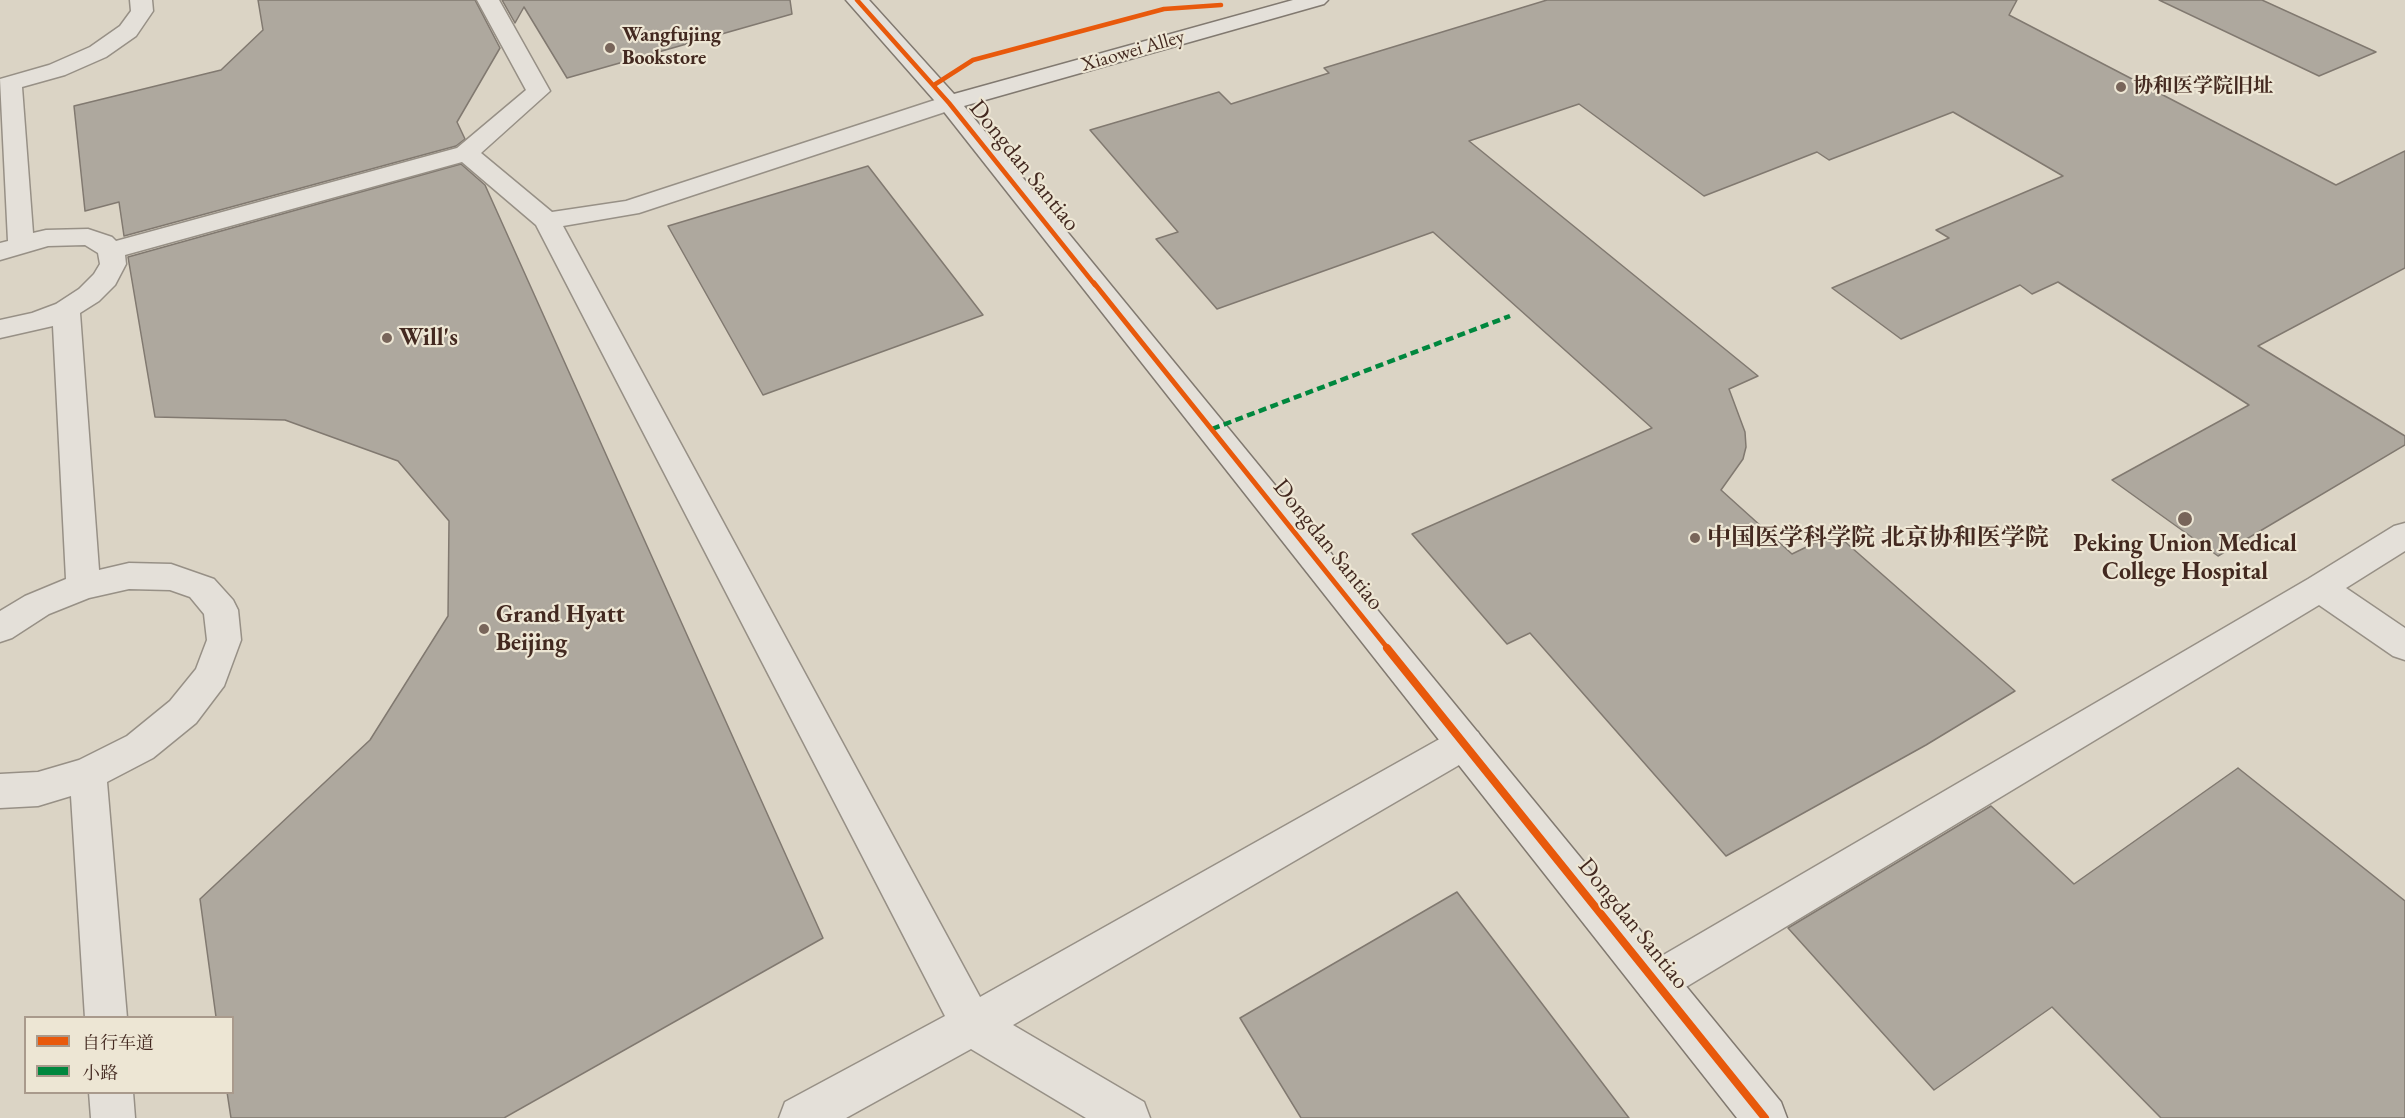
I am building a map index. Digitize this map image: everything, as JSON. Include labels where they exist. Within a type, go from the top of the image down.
[{"type":"street","points":[[0,329],[39,321],[66,310],[89,295],[105,279],[113,264],[111,251],[103,243],[88,237],[57,237],[11,248],[5,85],[57,70],[98,52],[128,31],[142,11],[141,0]]},
{"type":"street","points":[[111,251],[466,153],[538,91],[488,0]]},
{"type":"street","name":"Dongdan Santiao","points":[[857,0],[942,94],[1765,1118]]},
{"type":"street","name":"Xiaowei Alley","points":[[942,94],[1241,0]]},
{"type":"street","name":"Xiaowei Alley","points":[[942,94],[1317,0]]},
{"type":"street","points":[[548,221],[630,208],[942,94]]},
{"type":"street","points":[[697,162],[942,94]]},
{"type":"street","points":[[466,153],[548,221],[972,1025],[1128,1118]]},
{"type":"street","points":[[548,221],[623,186]]},
{"type":"street","points":[[66,310],[83,586]]},
{"type":"street","points":[[1656,982],[2320,588],[2405,535]]},
{"type":"street","points":[[0,628],[37,605],[83,586],[129,576],[171,577],[202,588],[221,610],[224,640],[211,676],[183,712],[140,747],[88,774],[38,789],[0,791]]},
{"type":"street","points":[[2320,588],[2405,646]]},
{"type":"street","points":[[801,1118],[972,1025],[1465,743]]},
{"type":"street","points":[[88,774],[106,1016]]},
{"type":"street","points":[[111,1094],[113,1118]]},
{"type":"building","points":[[258,0],[475,0],[500,48],[457,122],[465,139],[456,146],[124,236],[119,202],[85,211],[74,106],[221,70],[263,30]]},
{"type":"building","name":"Wangfujing Bookstore","points":[[502,0],[790,0],[792,14],[567,78],[524,7],[515,23]]},
{"type":"building","points":[[1547,0],[2017,0],[2009,15],[2336,185],[2405,151],[2405,268],[2258,346],[2405,436],[2405,445],[2218,556],[2112,480],[2249,405],[2058,282],[2032,294],[2020,285],[1901,339],[1832,288],[1949,238],[1936,230],[2063,176],[1953,112],[1829,160],[1817,152],[1704,196],[1579,104],[1469,141],[1758,376],[1729,389],[1745,432],[1746,447],[1743,459],[1721,490],[1792,554],[1835,533],[2015,691],[1926,745],[1726,856],[1530,633],[1507,644],[1412,534],[1652,428],[1433,232],[1217,309],[1156,239],[1178,232],[1090,130],[1219,92],[1231,104],[1329,73],[1324,68]]},
{"type":"building","points":[[2159,0],[2262,0],[2376,52],[2319,76]]},
{"type":"building","points":[[461,164],[485,185],[823,938],[504,1118],[231,1118],[227,1094],[234,1094],[234,1016],[216,1016],[200,899],[370,740],[448,616],[449,521],[398,461],[285,420],[155,417],[128,257]]},
{"type":"building","points":[[868,166],[983,315],[763,395],[668,226]]},
{"type":"building","points":[[2238,768],[2405,901],[2405,1118],[2161,1118],[2052,1007],[1934,1090],[1788,928],[1991,806],[2074,884]]},
{"type":"building","points":[[1457,892],[1629,1118],[1301,1118],[1240,1018]]},
{"type":"marked path","points":[[1212,429],[1510,316]]},
{"type":"cycle path","points":[[857,0],[949,103],[1765,1118]]},
{"type":"cycle path","points":[[934,85],[973,60],[1164,9],[1221,5]]},
{"type":"place","name":"Wangfujing Bookstore","points":[[610,48]]},
{"type":"place","name":"协和医学院旧址","points":[[2121,87]]},
{"type":"place","name":"Will's","points":[[387,338]]},
{"type":"place","name":"Peking Union Medical College Hospital","points":[[2185,519]]},
{"type":"place","name":"中国医学科学院 北京协和医学院","points":[[1695,538]]},
{"type":"place","name":"Grand Hyatt Beijing","points":[[484,629]]}]
